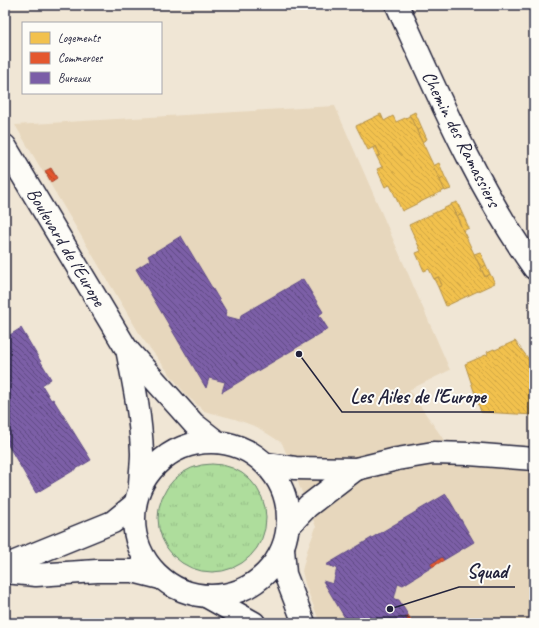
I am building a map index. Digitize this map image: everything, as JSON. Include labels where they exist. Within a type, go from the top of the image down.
[{"type":"street","name":"Chemin des Ramassiers","points":[[397,5],[468,159],[517,244],[534,268]]},
{"type":"street","name":"Boulevard de l'Europe","points":[[5,146],[126,348],[194,424],[217,442]]},
{"type":"street","name":"Boulevard de l'Europe","points":[[126,348],[137,400],[142,455],[134,527],[140,550],[146,561],[161,578],[180,590],[190,594],[222,596],[238,592],[252,585],[272,566],[283,548]]},
{"type":"street","name":"Boulevard de l'Europe","points":[[137,496],[147,474],[158,462],[171,452],[196,443],[217,442],[235,445],[251,453],[266,464],[275,474],[282,486],[286,500],[289,513],[288,527],[283,548],[285,574],[304,623]]},
{"type":"street","points":[[266,464],[295,468],[356,469],[397,459],[433,453],[469,454],[534,460]]},
{"type":"street","points":[[288,527],[308,506],[356,469]]},
{"type":"street","points":[[5,566],[113,522],[137,496]]},
{"type":"street","points":[[5,572],[36,575],[97,571],[132,571],[161,578]]},
{"type":"street","name":"Boulevard de l'Europe","points":[[206,596],[254,623]]},
{"type":"shaded area","points":[[335,106],[450,370],[409,390],[444,440],[534,448],[534,623],[320,623],[305,584],[302,571],[307,551],[316,527],[282,443],[257,427],[235,419],[204,411],[186,395],[142,338],[15,125]]},
{"type":"green space","points":[[212,464],[233,468],[250,480],[262,497],[266,518],[262,539],[250,556],[233,568],[212,572],[191,568],[174,556],[162,539],[158,518],[162,497],[174,480],[191,468]]},
{"type":"building: Logements","points":[[415,112],[422,128],[417,131],[409,115]]},
{"type":"building: Logements","points":[[381,114],[384,121],[393,116],[396,122],[410,116],[445,190],[402,211],[390,185],[385,187],[377,169],[382,167],[377,157],[380,155],[376,146],[368,150],[356,126]]},
{"type":"building: Logements","points":[[422,128],[427,139],[422,142],[417,131]]},
{"type":"building: Logements","points":[[376,146],[380,155],[377,157],[373,148]]},
{"type":"building: Logements","points":[[439,163],[445,177],[440,180],[433,166]]},
{"type":"building: Logements","points":[[445,177],[451,189],[445,191],[440,180]]},
{"type":"building: Logements","points":[[457,202],[462,213],[457,216],[451,204]]},
{"type":"building: Logements","points":[[451,205],[485,277],[490,274],[495,283],[446,306],[438,287],[442,285],[438,277],[434,279],[429,269],[424,271],[416,253],[421,251],[409,225]]},
{"type":"building: Logements","points":[[462,213],[469,228],[463,231],[457,216]]},
{"type":"building: Logements","points":[[480,252],[486,265],[481,268],[474,254]]},
{"type":"building: Logements","points":[[486,265],[490,274],[485,277],[481,268]]},
{"type":"building: Logements","points":[[438,277],[442,285],[438,287],[434,279]]},
{"type":"building: Logements","points":[[515,341],[534,366],[534,415],[481,412],[465,364],[488,354],[487,352]]},
{"type":"building: Commerces","points":[[51,168],[57,178],[51,182],[45,171]]},
{"type":"building: Commerces","points":[[442,557],[444,560],[432,567],[430,564]]},
{"type":"building: Commerces","points":[[408,615],[413,623],[409,623],[405,617]]},
{"type":"building: Bureaux","points":[[181,236],[226,311],[225,316],[240,320],[241,315],[303,279],[323,312],[319,315],[328,329],[222,392],[225,382],[209,378],[206,388],[136,269],[150,260],[148,256]]},
{"type":"building: Bureaux","points":[[21,328],[51,379],[42,385],[51,400],[53,399],[91,460],[36,493],[5,440],[5,428],[11,425],[5,415],[5,338]]},
{"type":"building: Bureaux","points":[[446,494],[474,542],[444,560],[442,557],[430,564],[432,567],[403,585],[398,583],[394,599],[399,600],[408,615],[405,617],[409,623],[348,623],[323,581],[333,584],[337,568],[326,565]]},
{"type":"place","name":"Les Ailes de l'Europe","points":[[299,354]]},
{"type":"place","name":"Squad","points":[[390,609]]}]
